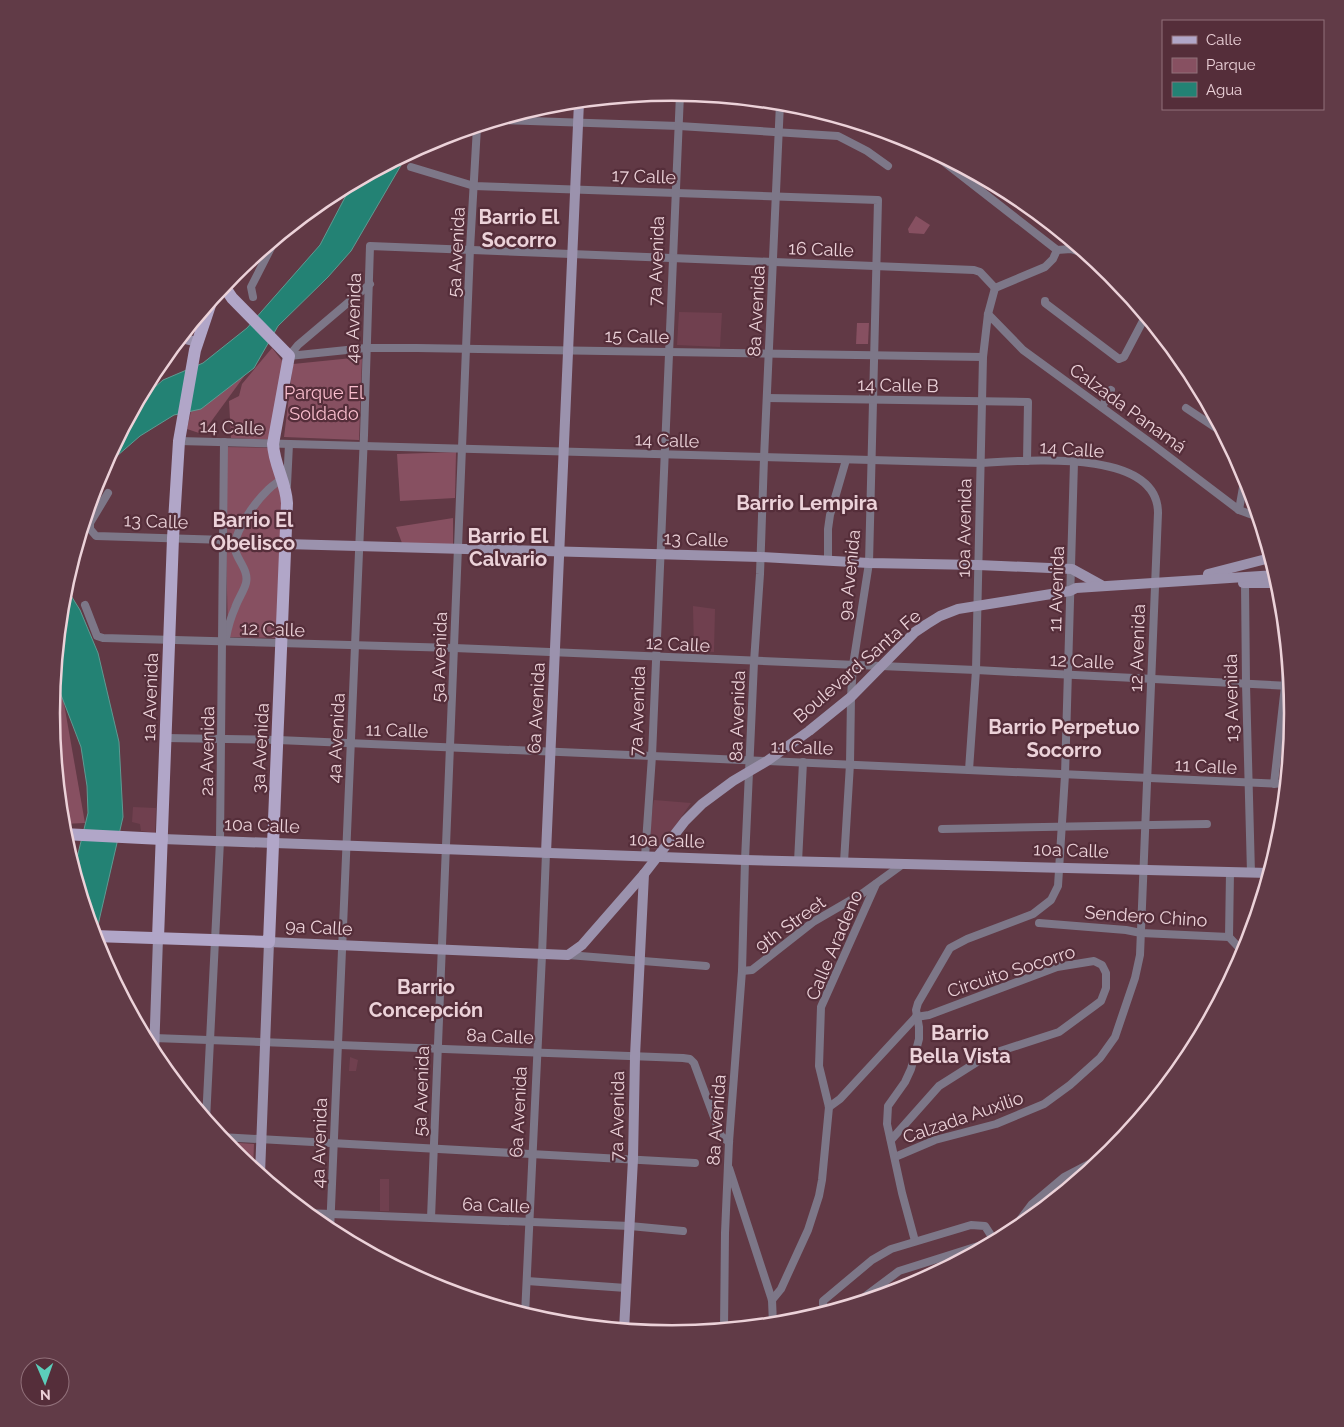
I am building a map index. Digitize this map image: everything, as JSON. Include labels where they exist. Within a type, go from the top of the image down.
[{"type":"main road","points":[[228,292],[286,352]]},
{"type":"main road","name":"1a Avenida","points":[[158,938],[173,538],[179,437],[198,342],[206,317]]},
{"type":"main road","name":"3a Avenida","points":[[269,942],[286,495],[284,479],[273,455],[273,444],[286,352]]},
{"type":"main road","name":"10a Calle","points":[[72,834],[162,839]]},
{"type":"main road","name":"9a Calle","points":[[102,936],[269,942]]},
{"type":"street","name":"7a Avenida","points":[[624,1323],[633,1159],[635,1056],[652,756],[680,101]]},
{"type":"street","name":"6a Avenida","points":[[526,1308],[578,109]]},
{"type":"street","name":"8a Avenida","points":[[724,1323],[725,1233],[729,1142],[742,971],[745,860],[760,574],[779,111]]},
{"type":"street","points":[[520,121],[679,126],[838,136],[868,151],[888,166]]},
{"type":"street","name":"5a Avenida","points":[[431,1218],[470,249],[477,133]]},
{"type":"street","name":"17 Calle","points":[[411,167],[474,186],[878,200]]},
{"type":"street","points":[[960,174],[1057,250],[1071,249]]},
{"type":"street","name":"9a Avenida","points":[[844,862],[850,764],[851,697],[869,563],[878,200]]},
{"type":"street","name":"16 Calle","points":[[370,246],[974,270],[980,272],[995,288]]},
{"type":"street","name":"4a Avenida","points":[[331,1221],[370,284],[370,246]]},
{"type":"street","points":[[995,288],[1045,267],[1053,259],[1057,250]]},
{"type":"street","points":[[253,296],[251,287],[269,253]]},
{"type":"street","points":[[286,352],[298,345],[370,284]]},
{"type":"street","name":"10a Avenida","points":[[969,770],[976,670],[983,357],[988,314],[995,288]]},
{"type":"street","points":[[1044,301],[1119,358],[1124,357],[1142,322]]},
{"type":"street","name":"Calzada Panamá","points":[[988,314],[1023,350],[1239,510],[1251,514]]},
{"type":"street","name":"1a Avenida","points":[[198,326],[198,342]]},
{"type":"street","points":[[187,339],[198,342]]},
{"type":"street","name":"15 Calle","points":[[286,352],[366,348],[983,357]]},
{"type":"street","points":[[1102,407],[1111,390]]},
{"type":"street","name":"14 Calle B","points":[[767,398],[1028,402],[1027,461]]},
{"type":"street","points":[[1186,408],[1211,425]]},
{"type":"street","name":"14 Calle","points":[[179,437],[224,442],[363,445],[462,450],[872,461],[1074,462],[1112,467],[1135,475],[1148,487]]},
{"type":"street","name":"2a Avenida","points":[[206,1110],[220,841],[224,642],[224,442]]},
{"type":"street","points":[[224,642],[234,609],[246,581],[244,568],[235,550],[237,533],[266,490],[284,479],[289,444]]},
{"type":"street","points":[[828,561],[830,515],[846,460]]},
{"type":"street","name":"11 Avenida","points":[[916,1017],[918,1003],[950,948],[966,939],[1033,914],[1046,905],[1056,892],[1058,886],[1065,775],[1074,462]]},
{"type":"street","name":"12 Avenida","points":[[1141,933],[1158,508],[1156,498],[1148,487]]},
{"type":"street","name":"13 Calle","points":[[91,522],[108,493]]},
{"type":"street","points":[[1239,510],[1243,493]]},
{"type":"street","name":"13 Calle","points":[[90,524],[90,529],[96,536],[235,540]]},
{"type":"street","name":"13 Calle","points":[[285,544],[660,554],[869,563],[978,564],[1072,569],[1101,585]]},
{"type":"street","points":[[1176,581],[1264,560]]},
{"type":"street","points":[[1192,586],[1232,568]]},
{"type":"street","name":"Boulevard Santa Fe","points":[[1070,591],[1077,593],[1176,581],[1268,576]]},
{"type":"street","name":"13 Avenida","points":[[1245,583],[1251,873]]},
{"type":"street","name":"Boulevard Santa Fe","points":[[568,955],[582,946],[702,804],[750,766],[767,761],[809,731],[851,697],[916,632],[949,612],[977,605],[1101,585],[1192,586],[1269,583]]},
{"type":"street","name":"12 Calle","points":[[85,605],[97,636],[100,637],[454,648],[976,670],[1283,686]]},
{"type":"street","points":[[1274,784],[1284,714]]},
{"type":"street","name":"11 Calle","points":[[166,738],[278,740],[652,756],[750,766]]},
{"type":"street","name":"11 Calle","points":[[767,761],[1280,784]]},
{"type":"street","points":[[798,862],[803,762]]},
{"type":"street","points":[[942,829],[1208,824]]},
{"type":"street","name":"10a Calle","points":[[162,839],[798,862],[904,863],[1263,873]]},
{"type":"street","name":"9th Street","points":[[742,971],[752,970],[813,922],[876,884],[904,863]]},
{"type":"street","points":[[1229,937],[1230,872]]},
{"type":"street","name":"Calle Aradeno","points":[[772,1300],[781,1289],[798,1252],[815,1208],[822,1180],[829,1107],[819,1066],[822,1007],[876,884]]},
{"type":"street","name":"Sendero Chino","points":[[1038,923],[1126,930],[1141,933],[1229,937],[1238,946]]},
{"type":"street","name":"Calzada Auxilio","points":[[895,1157],[935,1140],[996,1124],[1044,1104],[1070,1085],[1100,1058],[1115,1037],[1132,987],[1140,955],[1141,933]]},
{"type":"street","name":"1a Avenida","points":[[154,1038],[158,938]]},
{"type":"street","name":"9a Calle","points":[[269,942],[542,955]]},
{"type":"street","name":"3a Avenida","points":[[260,1166],[269,942]]},
{"type":"street","points":[[542,955],[568,955],[706,966]]},
{"type":"street","name":"Circuito Socorro","points":[[891,1140],[939,1086],[967,1067],[996,1052],[1059,1032],[1101,1001],[1106,988],[1106,973],[1102,965],[1094,961],[1057,967],[929,1015],[916,1017]]},
{"type":"street","points":[[829,1107],[840,1099],[916,1017]]},
{"type":"street","points":[[915,1241],[902,1194],[887,1124],[887,1111],[888,1106],[905,1082],[914,1060],[920,1033],[916,1017]]},
{"type":"street","name":"8a Calle","points":[[154,1038],[690,1059],[694,1063],[721,1136],[729,1142]]},
{"type":"street","points":[[231,1138],[695,1163]]},
{"type":"street","points":[[728,1165],[772,1300],[773,1317]]},
{"type":"street","points":[[1026,1212],[1032,1204],[1064,1177],[1083,1167]]},
{"type":"street","name":"6a Calle","points":[[319,1213],[684,1230]]},
{"type":"street","points":[[824,1306],[823,1301],[872,1260],[891,1249],[971,1225],[982,1224],[992,1235]]},
{"type":"street","points":[[869,1293],[899,1270],[970,1248]]},
{"type":"street","points":[[527,1281],[626,1288]]},
{"type":"shaded area","points":[[679,312],[722,313],[720,347],[677,345]]},
{"type":"shaded area","points":[[693,606],[715,609],[714,652],[694,651]]},
{"type":"shaded area","points":[[654,800],[691,803],[659,849],[651,849],[651,819]]},
{"type":"shaded area","points":[[133,807],[156,808],[155,833],[141,831],[140,824],[132,822]]},
{"type":"shaded area","points":[[350,1057],[358,1060],[356,1071],[349,1071]]},
{"type":"shaded area","points":[[380,1179],[389,1179],[389,1211],[380,1211]]},
{"type":"green space","points":[[916,216],[930,225],[924,234],[909,233],[908,229]]},
{"type":"green space","points":[[857,323],[869,323],[868,344],[856,344]]},
{"type":"green space","points":[[272,348],[283,362],[271,440],[231,438],[229,401],[239,396],[242,384]]},
{"type":"green space","points":[[264,349],[202,434],[187,429],[194,398],[253,350]]},
{"type":"green space","name":"Parque El Soldado","points":[[362,357],[359,440],[284,437],[293,364]]},
{"type":"green space","points":[[224,447],[277,448],[285,544],[277,638],[228,637]]},
{"type":"green space","points":[[456,452],[455,498],[400,501],[397,454]]},
{"type":"green space","points":[[453,518],[453,545],[402,543],[396,527]]},
{"type":"green space","points":[[61,685],[85,823],[70,824],[61,754]]},
{"type":"green space","points":[[236,1143],[254,1144],[253,1160]]},
{"type":"water","points":[[401,165],[351,251],[328,277],[278,326],[254,368],[201,409],[174,415],[140,436],[117,456],[154,388],[163,380],[203,363],[247,328],[320,245],[346,196]]},
{"type":"water","points":[[72,596],[80,610],[98,653],[119,742],[123,817],[98,925],[77,856],[88,813],[87,786],[81,747],[61,693],[65,634]]},
{"type":"district","name":"Barrio El Socorro","points":[[519,228]]},
{"type":"district","name":"Barrio Lempira","points":[[807,503]]},
{"type":"district","name":"Barrio El Obelisco","points":[[253,532]]},
{"type":"district","name":"Barrio El Calvario","points":[[508,548]]},
{"type":"district","name":"Barrio Perpetuo Socorro","points":[[1064,738]]},
{"type":"district","name":"Barrio Concepción","points":[[426,998]]},
{"type":"district","name":"Barrio Bella Vista","points":[[960,1044]]}]
